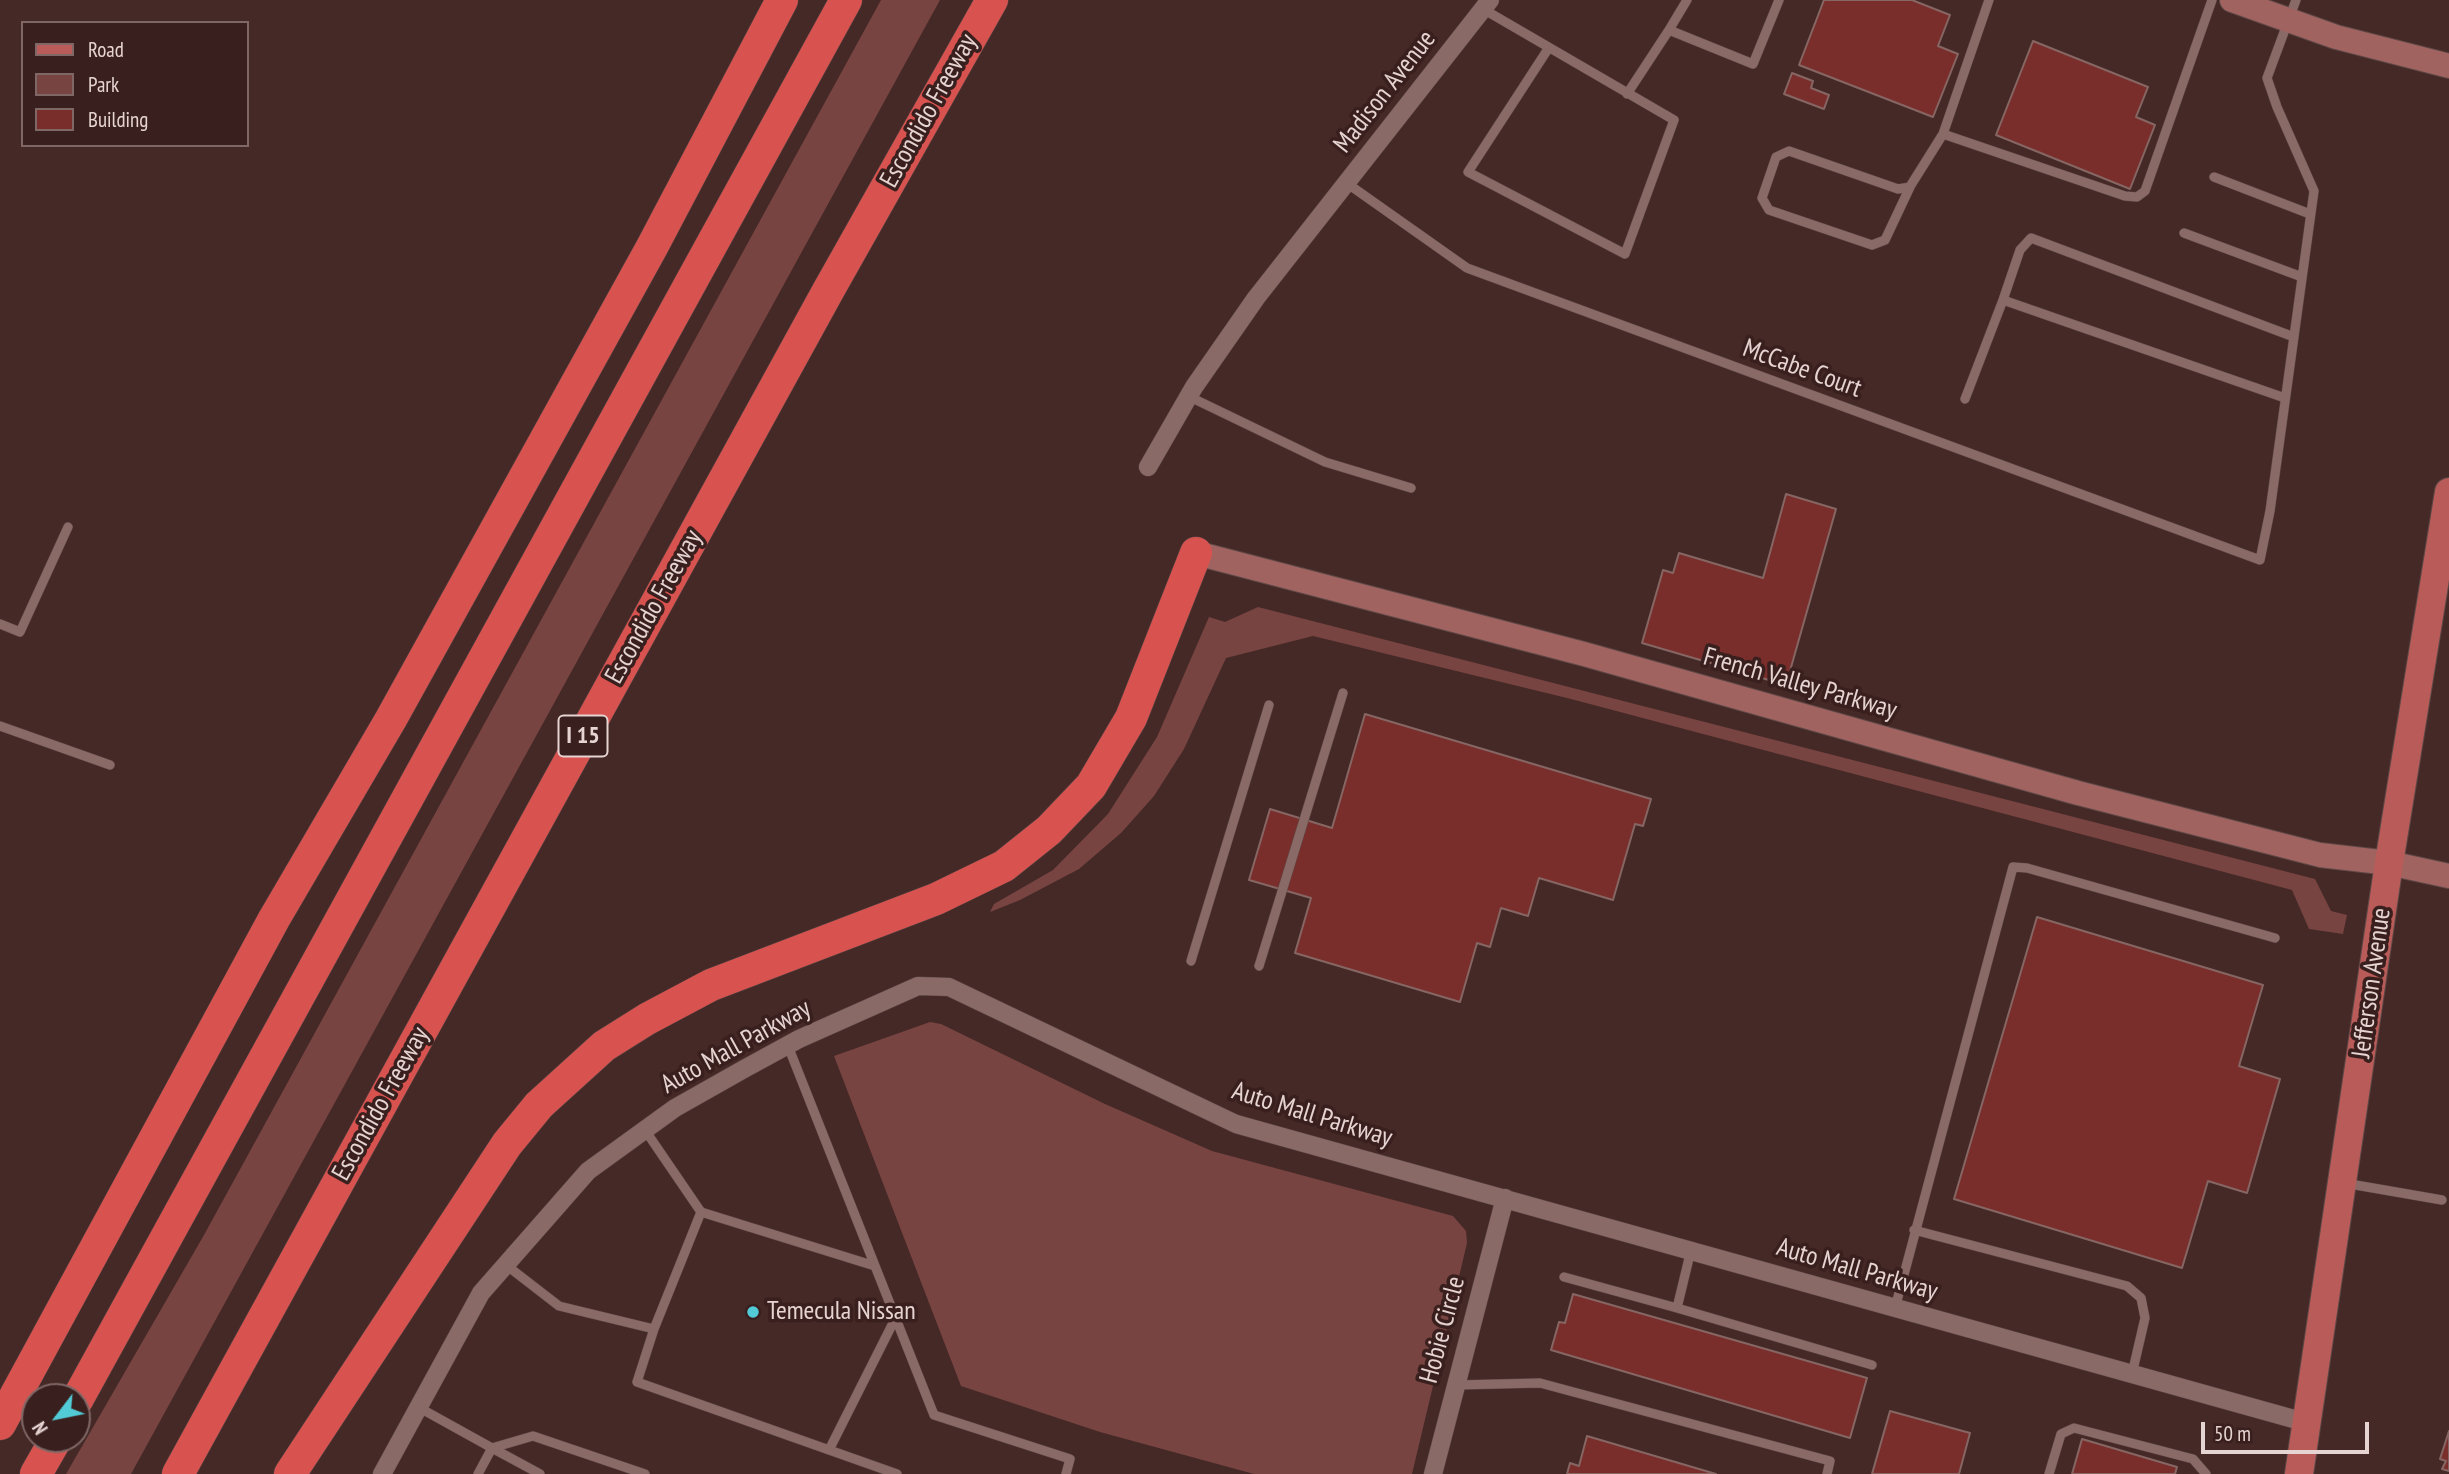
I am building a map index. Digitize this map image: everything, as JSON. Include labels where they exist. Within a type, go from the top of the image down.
[{"type":"highway","points":[[0,1424],[274,919],[391,719],[652,247],[782,0]]},
{"type":"highway","points":[[86,1383],[846,0]]},
{"type":"highway","name":"Escondido Freeway","points":[[178,1474],[828,291],[992,0]]},
{"type":"highway","points":[[290,1474],[507,1144],[539,1105],[604,1046],[647,1019],[711,985],[936,899],[1004,866],[1049,830],[1091,786],[1131,718],[1196,553]]},
{"type":"highway","points":[[36,1474],[47,1453]]},
{"type":"main road","points":[[2232,0],[2293,10],[2336,37],[2449,66]]},
{"type":"main road","name":"Jefferson Avenue","points":[[2299,1474],[2389,863],[2449,492]]},
{"type":"main road","name":"French Valley Parkway","points":[[1196,553],[1584,654],[2078,793],[2320,855],[2389,863],[2449,876]]},
{"type":"street","name":"Madison Avenue","points":[[1148,467],[1188,396],[1255,299],[1487,5]]},
{"type":"street","name":"Auto Mall Parkway","points":[[382,1474],[481,1293],[588,1171],[675,1108],[788,1046],[918,986],[949,988],[1236,1124],[2308,1423]]},
{"type":"street","name":"Hobie Circle","points":[[1433,1474],[1505,1198]]},
{"type":"lane","points":[[1627,94],[1687,0]]},
{"type":"lane","points":[[1669,30],[1754,64],[1779,0]]},
{"type":"lane","points":[[1910,187],[1898,189],[1789,151],[1776,157],[1762,198],[1769,209],[1872,245],[1885,240],[1910,187],[1943,134],[1989,0]]},
{"type":"lane","points":[[1943,134],[2125,196],[2137,197],[2145,191],[2212,0]]},
{"type":"lane","points":[[1487,5],[1548,49],[1674,120],[1625,254],[1468,172],[1548,49]]},
{"type":"lane","points":[[2003,300],[2286,398],[2314,191],[2267,78],[2293,10]]},
{"type":"lane","points":[[2214,177],[2310,214]]},
{"type":"lane","name":"McCabe Court","points":[[1348,184],[1467,268],[2260,560],[2286,398]]},
{"type":"lane","points":[[2184,233],[2302,277]]},
{"type":"lane","points":[[1965,399],[2020,250],[2031,238],[2294,337]]},
{"type":"lane","points":[[1188,396],[1325,462],[1411,488]]},
{"type":"lane","points":[[0,624],[20,632],[68,527]]},
{"type":"lane","points":[[1259,965],[1343,693]]},
{"type":"lane","points":[[1191,961],[1269,705]]},
{"type":"lane","points":[[0,726],[110,765]]},
{"type":"lane","points":[[1895,1308],[2013,867],[2027,868],[2275,938]]},
{"type":"lane","points":[[788,1046],[934,1415],[1070,1459],[1066,1474]]},
{"type":"lane","points":[[645,1130],[701,1212],[875,1266]]},
{"type":"lane","points":[[2343,1183],[2442,1200]]},
{"type":"lane","points":[[701,1212],[654,1329],[637,1382],[897,1474]]},
{"type":"lane","points":[[1914,1230],[2127,1286],[2141,1298],[2146,1318],[2132,1374]]},
{"type":"lane","points":[[1677,1308],[1691,1250]]},
{"type":"lane","points":[[506,1265],[559,1306],[654,1329]]},
{"type":"lane","points":[[1564,1277],[1872,1364]]},
{"type":"lane","points":[[829,1450],[896,1317]]},
{"type":"lane","points":[[1456,1385],[1540,1383],[1830,1461],[1827,1474]]},
{"type":"lane","points":[[418,1407],[540,1474]]},
{"type":"lane","points":[[2049,1474],[2061,1433],[2074,1428],[2193,1459],[2206,1474]]},
{"type":"lane","points":[[478,1474],[492,1448],[533,1436],[645,1474]]},
{"type":"green space","points":[[881,0],[940,0],[131,1474],[66,1474],[78,1453],[91,1453],[91,1431],[204,1235]]},
{"type":"green space","points":[[1258,607],[2315,879],[2331,911],[2347,915],[2343,934],[2309,929],[2292,890],[1571,699],[1313,636],[1226,658],[1184,749],[1154,796],[1121,833],[1079,869],[1020,900],[990,912],[994,904],[1053,870],[1108,814],[1157,737],[1209,617],[1225,622]]},
{"type":"green space","points":[[930,1022],[941,1024],[1105,1104],[1212,1151],[1453,1216],[1466,1231],[1467,1243],[1412,1474],[1254,1474],[1100,1432],[961,1386],[834,1056]]},
{"type":"building","points":[[1824,0],[1912,0],[1950,15],[1938,46],[1958,54],[1933,117],[1799,65]]},
{"type":"building","points":[[2033,41],[2148,87],[2136,117],[2155,125],[2130,189],[1996,135]]},
{"type":"building","points":[[1792,73],[1813,81],[1811,88],[1829,95],[1824,109],[1784,94]]},
{"type":"building","points":[[1786,494],[1836,509],[1786,685],[1642,643],[1663,570],[1673,573],[1679,553],[1763,578]]},
{"type":"building","points":[[1365,714],[1651,799],[1643,826],[1635,824],[1613,900],[1539,878],[1528,916],[1501,908],[1490,947],[1477,943],[1460,1002],[1295,953],[1311,898],[1249,880],[1270,809],[1332,828]]},
{"type":"building","points":[[2037,917],[2263,985],[2239,1066],[2280,1079],[2247,1193],[2208,1181],[2182,1268],[1954,1199]]},
{"type":"building","points":[[1573,1294],[1867,1378],[1850,1438],[1551,1350],[1559,1322],[1565,1323]]},
{"type":"building","points":[[1890,1411],[1970,1433],[1959,1474],[1872,1474]]},
{"type":"building","points":[[2449,1431],[2449,1471],[2442,1469],[2446,1461],[2440,1459]]},
{"type":"building","points":[[1587,1436],[1716,1474],[1567,1474],[1570,1463],[1579,1466]]},
{"type":"building","points":[[2082,1439],[2177,1467],[2175,1474],[2072,1474]]},
{"type":"place","name":"Temecula Nissan","points":[[753,1312]]}]
